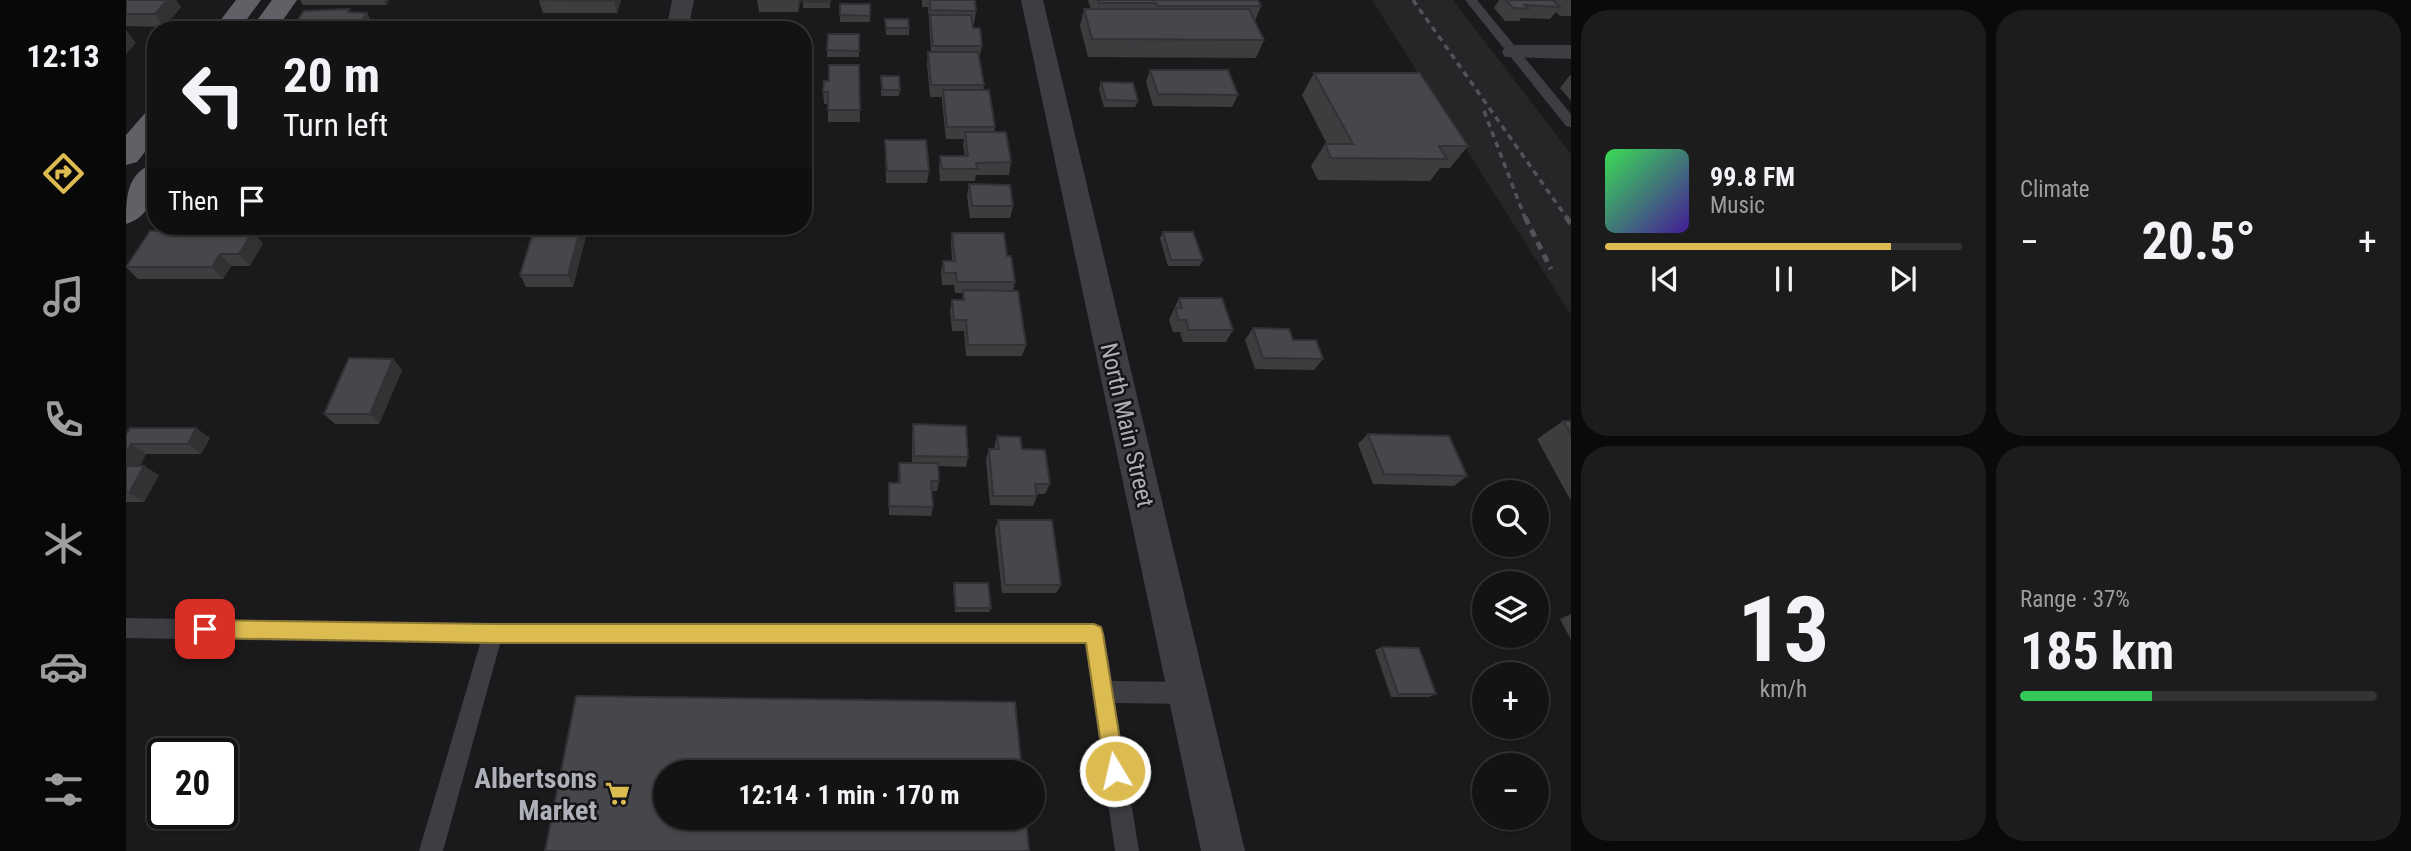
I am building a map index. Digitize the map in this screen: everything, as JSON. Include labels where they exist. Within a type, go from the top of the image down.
[{"type":"highway","points":[[233,21],[249,0]]},
{"type":"highway","points":[[270,21],[285,0]]},
{"type":"highway","points":[[126,155],[147,129]]},
{"type":"highway","points":[[126,213],[147,185]]},
{"type":"street","points":[[679,21],[683,0]]},
{"type":"street","name":"North Main Street","points":[[1032,0],[1223,851]]},
{"type":"street","points":[[1513,52],[1571,52]]},
{"type":"lane","points":[[1471,0],[1571,123]]},
{"type":"lane","points":[[126,628],[493,634],[1094,634],[1127,851]]},
{"type":"lane","points":[[431,851],[493,634]]},
{"type":"lane","points":[[1103,692],[1188,693]]},
{"type":"shaded area","points":[[1372,0],[1453,0],[1571,154],[1571,315]]},
{"type":"building","points":[[127,0],[167,0],[155,14],[126,14]]},
{"type":"building","points":[[539,0],[614,0],[614,1]]},
{"type":"building","points":[[830,0],[830,2],[803,2]]},
{"type":"building","points":[[930,0],[975,0],[976,11],[930,10]]},
{"type":"building","points":[[1098,0],[1258,0],[1261,6],[1157,6],[1156,3],[1099,3]]},
{"type":"building","points":[[1506,0],[1553,0],[1560,7],[1525,5],[1528,9],[1513,8]]},
{"type":"building","points":[[840,4],[870,4],[870,16],[840,15]]},
{"type":"building","points":[[349,9],[348,12],[367,13],[362,21],[297,21],[304,11]]},
{"type":"building","points":[[1084,9],[1249,9],[1264,40],[1092,39]]},
{"type":"building","points":[[930,15],[971,15],[973,28],[980,28],[982,46],[933,46]]},
{"type":"building","points":[[885,19],[908,19],[909,28],[886,28]]},
{"type":"building","points":[[828,34],[859,34],[859,51],[827,50]]},
{"type":"building","points":[[928,52],[978,52],[984,85],[931,85]]},
{"type":"building","points":[[829,65],[859,65],[860,110],[828,110],[828,92],[823,92],[824,81],[829,81]]},
{"type":"building","points":[[1150,70],[1228,70],[1238,95],[1158,94]]},
{"type":"building","points":[[1314,73],[1420,73],[1468,146],[1439,146],[1447,159],[1331,158],[1325,144],[1353,144]]},
{"type":"building","points":[[881,76],[899,76],[900,90],[882,90]]},
{"type":"building","points":[[1101,82],[1133,83],[1138,101],[1106,100]]},
{"type":"building","points":[[943,90],[989,90],[995,127],[947,127]]},
{"type":"building","points":[[965,132],[1006,132],[1011,162],[976,163],[977,169],[942,169],[940,156],[968,156]]},
{"type":"building","points":[[885,140],[926,140],[929,171],[887,171]]},
{"type":"building","points":[[969,184],[1010,185],[1013,206],[972,206]]},
{"type":"building","points":[[1163,232],[1193,232],[1203,260],[1171,260]]},
{"type":"building","points":[[952,233],[1004,233],[1007,256],[1011,256],[1015,282],[957,282],[956,273],[944,273],[943,261],[955,261]]},
{"type":"building","points":[[147,235],[251,235],[239,254],[220,254],[212,267],[126,267]]},
{"type":"building","points":[[532,235],[579,235],[568,275],[520,275]]},
{"type":"building","points":[[963,290],[1018,291],[1026,345],[968,345],[966,320],[954,320],[952,300],[964,300]]},
{"type":"building","points":[[1179,298],[1222,298],[1233,330],[1189,330],[1186,320],[1179,320],[1175,308],[1182,308]]},
{"type":"building","points":[[1253,328],[1289,329],[1293,340],[1316,340],[1323,359],[1263,358]]},
{"type":"building","points":[[349,358],[393,359],[370,414],[324,414]]},
{"type":"building","points":[[1563,421],[1571,421],[1571,434]]},
{"type":"building","points":[[913,424],[966,426],[968,457],[914,456]]},
{"type":"building","points":[[130,428],[196,428],[188,444],[131,444],[126,453],[126,435]]},
{"type":"building","points":[[1368,434],[1449,436],[1467,476],[1384,474]]},
{"type":"building","points":[[997,436],[1020,437],[1022,449],[1045,450],[1050,484],[1035,484],[1037,496],[993,496],[989,449],[999,449]]},
{"type":"building","points":[[899,463],[938,463],[939,481],[931,481],[933,507],[889,506],[889,483],[900,483]]},
{"type":"building","points":[[126,466],[144,466],[129,493],[126,493]]},
{"type":"building","points":[[998,520],[1052,520],[1061,585],[1005,585]]},
{"type":"building","points":[[954,583],[988,583],[991,608],[956,608]]},
{"type":"building","points":[[1382,647],[1419,648],[1436,694],[1398,694]]},
{"type":"building","name":"Albertsons Market","points":[[576,696],[1015,702],[1021,760],[653,760],[653,830],[1027,830],[1029,851],[545,851]]},
{"type":"railway","points":[[1413,0],[1567,218]]},
{"type":"railway","points":[[1484,111],[1525,218]]},
{"type":"railway","points":[[1525,217],[1551,269]]},
{"type":"railway","points":[[1566,217],[1571,224]]},
{"type":"place","name":"Albertsons Market","points":[[617,794]]},
{"type":"route","points":[[205,629],[493,634],[1094,634],[1115,771]]}]
